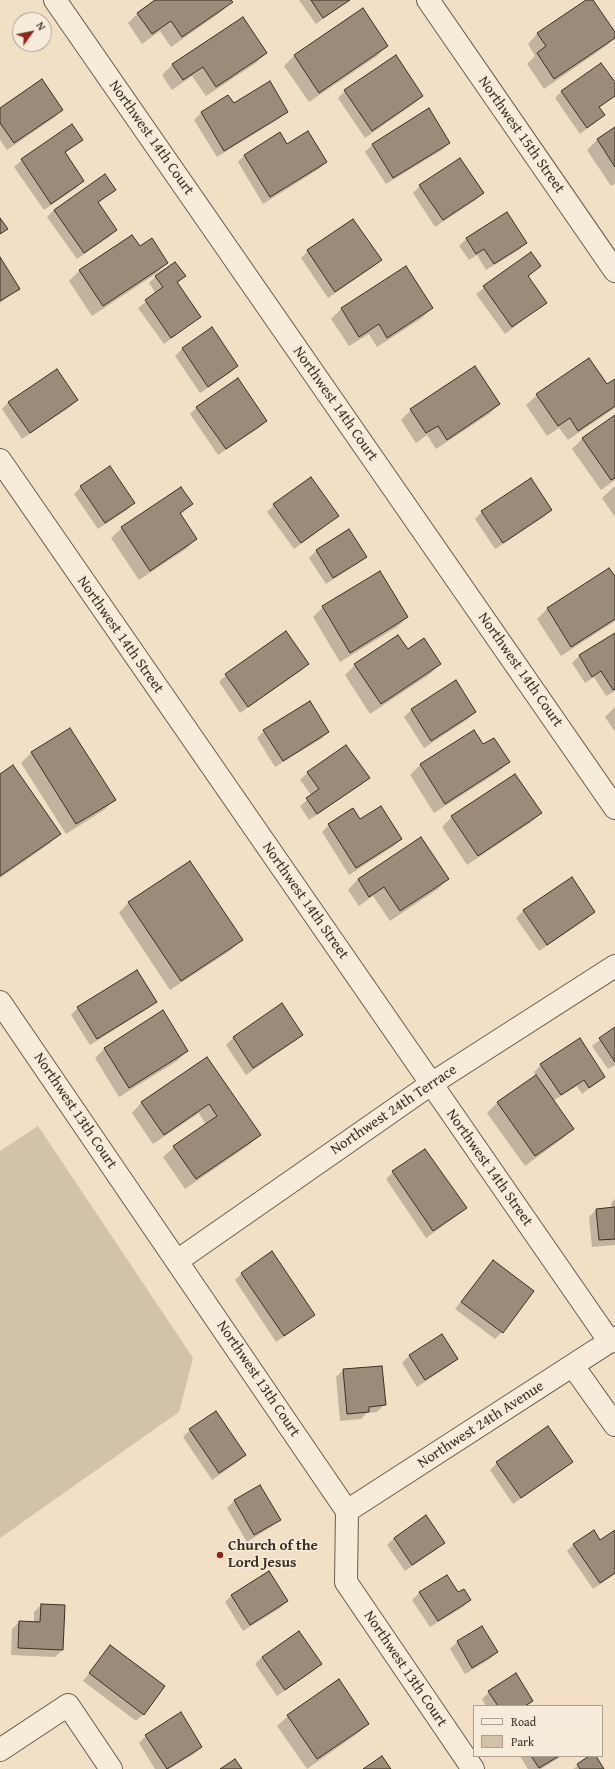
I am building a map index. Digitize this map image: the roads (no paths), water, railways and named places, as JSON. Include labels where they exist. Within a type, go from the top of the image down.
[{"type":"street","name":"Northwest 14th Court","points":[[55,0],[615,808]]},
{"type":"street","name":"Northwest 15th Street","points":[[428,0],[615,271]]},
{"type":"street","name":"Northwest 14th Street","points":[[0,460],[430,1084],[612,1340]]},
{"type":"street","name":"Northwest 24th Terrace","points":[[178,1261],[430,1084],[615,966]]},
{"type":"street","name":"Northwest 13th Court","points":[[0,1002],[347,1511],[346,1582],[473,1769]]},
{"type":"street","name":"Northwest 24th Avenue","points":[[347,1511],[612,1340]]},
{"type":"street","points":[[573,1366],[615,1425]]},
{"type":"street","points":[[0,1750],[68,1705],[111,1769]]},
{"type":"place","name":"Church of the Lord Jesus","points":[[220,1555]]}]
